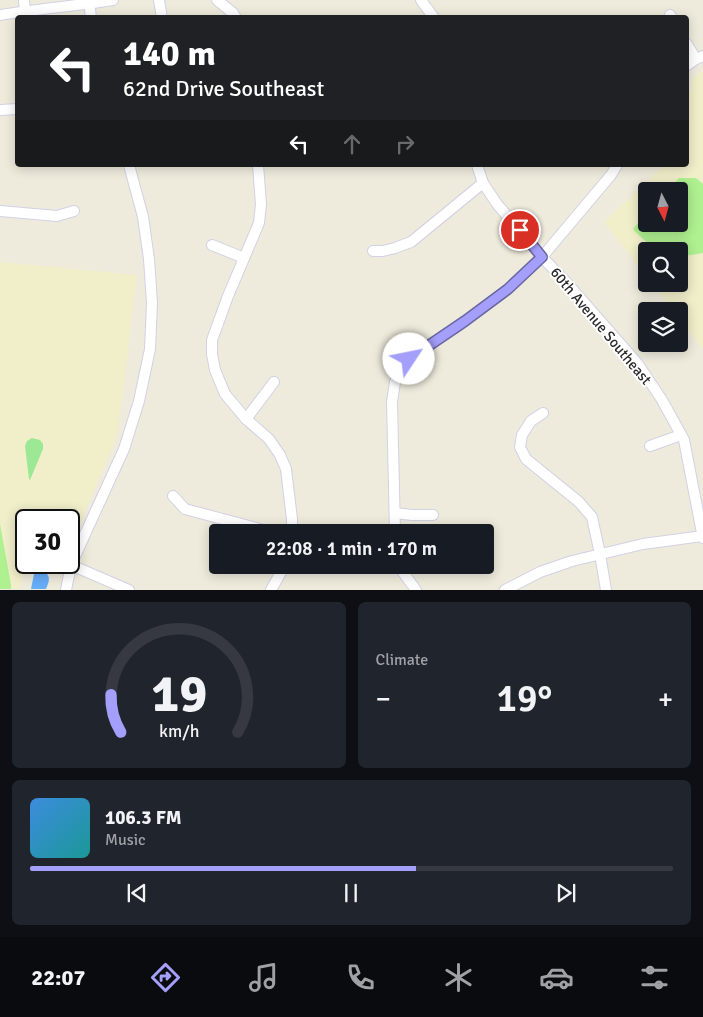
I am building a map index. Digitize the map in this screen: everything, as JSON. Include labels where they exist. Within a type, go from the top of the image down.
[{"type":"street","points":[[0,15],[24,5],[113,0]]},
{"type":"street","points":[[160,0],[162,15]]},
{"type":"street","points":[[218,0],[234,15]]},
{"type":"street","points":[[421,0],[432,15]]},
{"type":"street","points":[[89,2],[91,15]]},
{"type":"street","points":[[689,46],[699,57]]},
{"type":"street","points":[[0,110],[15,110]]},
{"type":"street","points":[[80,545],[124,449],[139,401],[150,349],[152,303],[149,259],[143,216],[130,167]]},
{"type":"street","points":[[258,167],[261,204],[259,223],[228,296],[212,340],[212,354],[215,370],[225,394],[246,419],[269,439],[280,456],[286,469],[292,524]]},
{"type":"street","name":"60th Avenue Southeast","points":[[478,167],[483,183],[497,204],[638,364],[662,400],[684,440],[703,537]]},
{"type":"street","points":[[395,524],[392,402],[395,382],[400,369],[409,359],[508,289],[542,257],[616,167]]},
{"type":"street","points":[[373,251],[395,248],[411,242],[483,183]]},
{"type":"street","points":[[0,211],[58,216],[74,211]]},
{"type":"street","points":[[212,244],[244,258]]},
{"type":"street","points":[[246,419],[274,382]]},
{"type":"street","points":[[543,412],[531,421],[522,435],[520,447],[526,459],[579,502],[592,516],[606,590]]},
{"type":"street","points":[[650,446],[681,435]]},
{"type":"street","points":[[173,496],[185,509],[241,524]]},
{"type":"street","points":[[395,513],[433,515]]},
{"type":"street","points":[[505,590],[540,572],[572,561],[643,544],[703,537]]},
{"type":"street","points":[[80,569],[129,590]]},
{"type":"street","points":[[66,590],[69,574]]},
{"type":"street","points":[[271,589],[280,574]]},
{"type":"street","points":[[404,574],[416,590]]},
{"type":"shaded area","points":[[703,71],[703,349],[688,330],[688,302],[667,302],[659,292],[688,292],[688,242],[638,242],[638,266],[604,222],[638,190],[638,232],[688,232],[688,182],[646,182],[662,167],[689,167],[689,93],[694,77]]},
{"type":"shaded area","points":[[0,262],[137,275],[117,436],[80,523],[80,509],[15,509],[15,574],[23,574],[20,589],[0,589]]},
{"type":"green space","points":[[679,178],[696,178],[703,184],[703,253],[688,256],[688,242],[647,242],[633,229],[638,223],[638,232],[688,232],[688,182],[675,182]]},
{"type":"green space","points":[[32,438],[40,440],[43,444],[43,449],[30,480],[25,446],[27,441]]},
{"type":"green space","points":[[0,524],[11,585],[11,589],[0,589]]},
{"type":"water","points":[[34,574],[46,574],[49,579],[46,589],[31,589]]},
{"type":"route","points":[[409,359],[508,289],[542,257],[520,230]]}]
